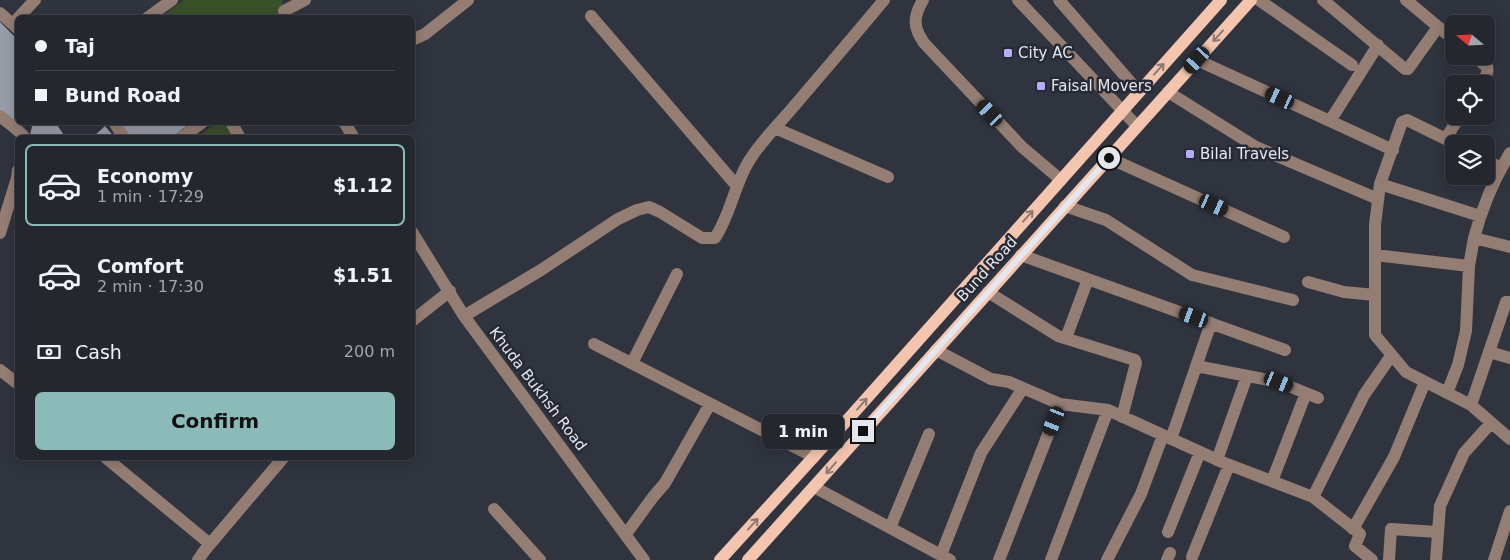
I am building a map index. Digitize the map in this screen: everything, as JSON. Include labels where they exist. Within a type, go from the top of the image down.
[{"type":"main road","name":"Bund Road","points":[[720,560],[1221,0]]},
{"type":"main road","name":"Bund Road","points":[[748,560],[1251,0]]},
{"type":"street","points":[[22,15],[35,0]]},
{"type":"street","points":[[151,15],[172,0]]},
{"type":"street","points":[[284,10],[305,0]]},
{"type":"street","points":[[415,39],[425,34],[468,0]]},
{"type":"street","points":[[464,316],[540,270],[610,224],[637,210],[649,207],[702,238],[715,238],[722,227],[736,185],[749,160],[884,0]]},
{"type":"street","points":[[923,0],[914,23],[917,33],[924,43],[1022,147],[1060,180]]},
{"type":"street","points":[[1018,0],[1137,126]]},
{"type":"street","points":[[1058,0],[1139,92]]},
{"type":"street","points":[[1259,0],[1352,65]]},
{"type":"street","points":[[1323,0],[1402,67],[1408,69],[1438,27]]},
{"type":"street","points":[[1406,0],[1445,33]]},
{"type":"street","points":[[0,13],[15,21]]},
{"type":"street","points":[[591,16],[736,185]]},
{"type":"street","points":[[1330,121],[1378,45]]},
{"type":"street","points":[[1197,60],[1393,150]]},
{"type":"street","points":[[1168,92],[1256,147],[1378,200]]},
{"type":"street","points":[[0,116],[21,135]]},
{"type":"street","points":[[1445,138],[1407,120],[1402,122],[1380,184],[1375,225],[1375,335],[1406,372],[1471,405],[1510,439]]},
{"type":"street","points":[[185,135],[199,125]]},
{"type":"street","points":[[775,128],[888,177]]},
{"type":"street","points":[[1447,393],[1458,365],[1466,331],[1469,266],[1474,238],[1480,216],[1501,168],[1510,153]]},
{"type":"street","points":[[1109,158],[1284,237]]},
{"type":"street","points":[[1495,165],[1501,168]]},
{"type":"street","points":[[0,233],[4,205],[15,182]]},
{"type":"street","points":[[1380,184],[1480,216]]},
{"type":"street","points":[[1065,206],[1106,220],[1192,275],[1292,300]]},
{"type":"street","name":"Khuda Bukhsh Road","points":[[415,237],[464,316],[644,560]]},
{"type":"street","points":[[1474,238],[1510,247]]},
{"type":"street","points":[[1021,255],[1285,350]]},
{"type":"street","points":[[1375,255],[1469,266]]},
{"type":"street","points":[[632,363],[677,274]]},
{"type":"street","points":[[1066,338],[1088,279]]},
{"type":"street","points":[[1308,282],[1344,292],[1375,295]]},
{"type":"street","points":[[415,319],[450,291]]},
{"type":"street","points":[[988,292],[1058,336],[1135,360],[1136,363],[1122,417]]},
{"type":"street","points":[[1471,405],[1506,302],[1510,302]]},
{"type":"street","points":[[1107,560],[1141,494],[1167,437],[1211,323]]},
{"type":"street","points":[[594,344],[814,457]]},
{"type":"street","points":[[936,350],[991,378],[1009,382],[1060,404],[1108,410],[1217,460],[1313,497],[1360,534],[1355,546],[1372,560]]},
{"type":"street","points":[[1489,352],[1510,358]]},
{"type":"street","points":[[1313,497],[1364,395],[1391,356]]},
{"type":"street","points":[[1196,366],[1279,382],[1318,398]]},
{"type":"street","points":[[0,370],[15,382]]},
{"type":"street","points":[[1217,460],[1247,376]]},
{"type":"street","points":[[1353,529],[1394,457],[1424,382]]},
{"type":"street","points":[[814,487],[945,558],[981,453],[1023,388]]},
{"type":"street","points":[[1272,481],[1306,393]]},
{"type":"street","points":[[626,534],[665,484],[710,404]]},
{"type":"street","points":[[999,560],[1060,404]]},
{"type":"street","points":[[1051,560],[1108,410]]},
{"type":"street","points":[[1436,560],[1440,506],[1464,453],[1491,422]]},
{"type":"street","points":[[890,528],[929,434]]},
{"type":"street","points":[[1168,532],[1200,452]]},
{"type":"street","points":[[108,460],[210,544]]},
{"type":"street","points":[[198,560],[280,460]]},
{"type":"street","points":[[1192,557],[1229,465]]},
{"type":"street","points":[[494,509],[540,560]]},
{"type":"street","points":[[1494,560],[1510,510]]},
{"type":"street","points":[[1389,560],[1391,529],[1438,532]]},
{"type":"green space","points":[[184,0],[282,0],[284,11],[279,15],[164,15]]},
{"type":"green space","points":[[214,125],[225,125],[232,135],[200,135]]},
{"type":"building","points":[[0,22],[15,37],[15,121],[0,114]]},
{"type":"building","points":[[32,125],[57,125],[64,135],[30,135]]},
{"type":"building","points":[[120,125],[188,125],[175,135],[128,135]]},
{"type":"building","points":[[105,126],[112,135],[95,135]]},
{"type":"place","name":"City AC","points":[[1008,53]]},
{"type":"place","name":"Faisal Movers","points":[[1041,86]]},
{"type":"place","name":"Bilal Travels","points":[[1190,154]]},
{"type":"route","points":[[863,431],[1109,158]]}]
